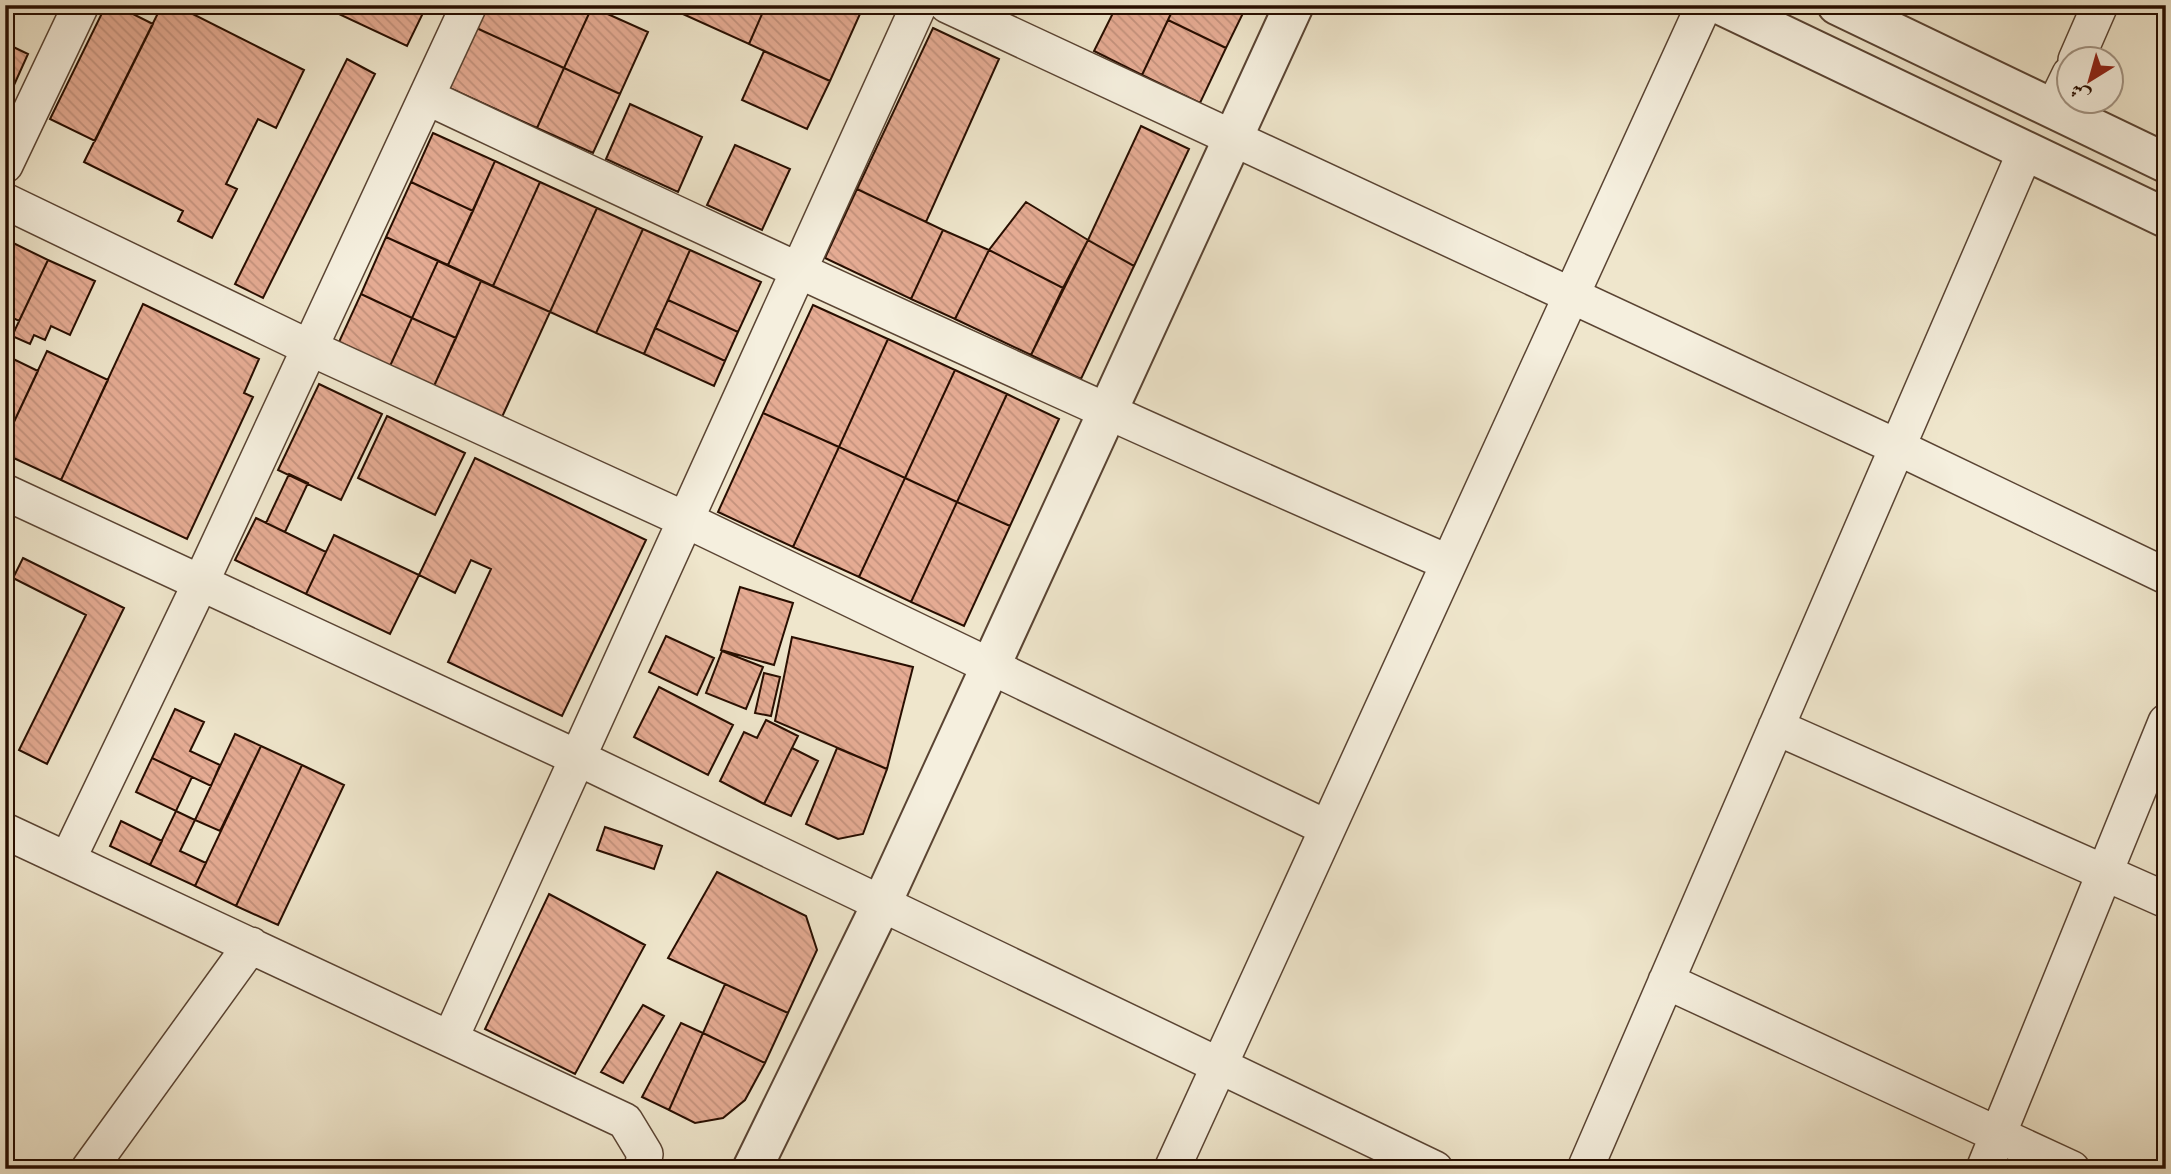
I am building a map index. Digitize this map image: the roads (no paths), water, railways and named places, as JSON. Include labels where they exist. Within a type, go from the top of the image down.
[{"type":"street","points":[[5,165],[80,5]]},
{"type":"street","points":[[68,859],[201,582],[469,5]]},
{"type":"street","points":[[451,1037],[919,5]]},
{"type":"street","points":[[947,5],[1897,447],[2166,576]]},
{"type":"street","points":[[752,1169],[881,905],[1294,5]]},
{"type":"street","points":[[1172,1169],[1704,5]]},
{"type":"street","points":[[1721,5],[2166,218]]},
{"type":"street","points":[[1837,5],[2166,163]]},
{"type":"street","points":[[2082,46],[2100,5]]},
{"type":"street","points":[[427,97],[797,272],[1107,413],[1449,563]]},
{"type":"street","points":[[2053,109],[2056,103]]},
{"type":"street","points":[[1585,1169],[2026,150]]},
{"type":"street","points":[[5,201],[308,347],[686,520],[1328,828]]},
{"type":"street","points":[[5,492],[578,758],[1218,1068],[1435,1169]]},
{"type":"street","points":[[1984,1169],[2166,722]]},
{"type":"street","points":[[1776,727],[2166,900]]},
{"type":"street","points":[[7,835],[68,859],[625,1121],[645,1154],[642,1169]]},
{"type":"street","points":[[89,1169],[251,946]]},
{"type":"street","points":[[1666,981],[2072,1169]]}]
